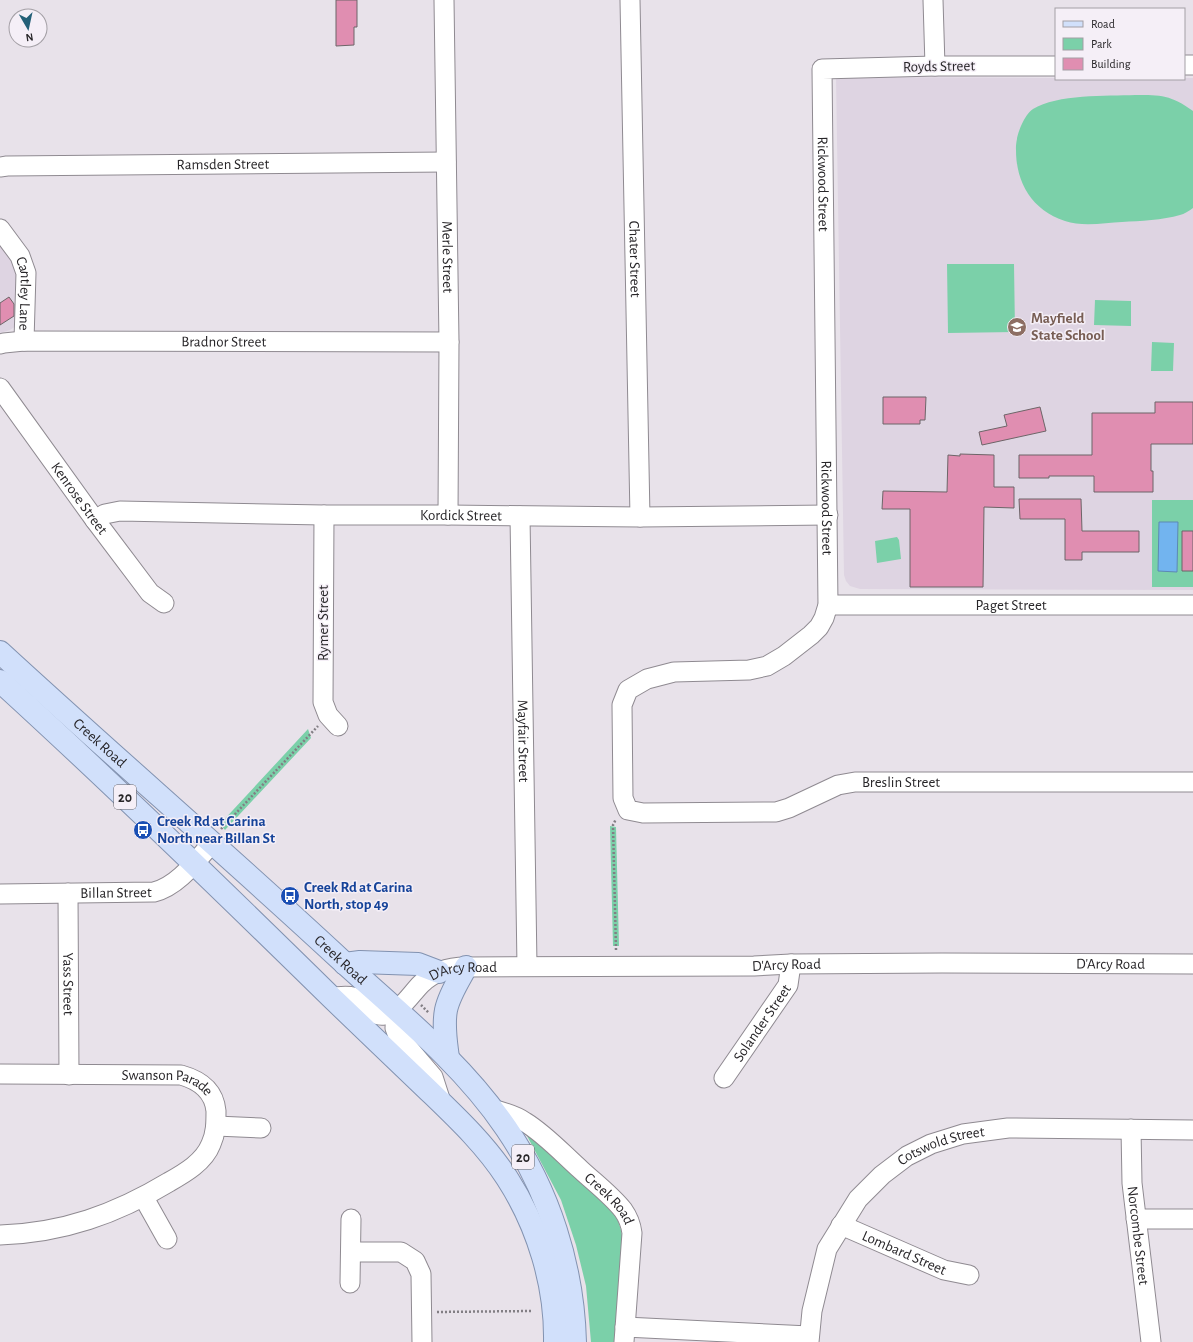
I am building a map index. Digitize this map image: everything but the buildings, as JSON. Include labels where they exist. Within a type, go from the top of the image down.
[{"type":"main road","name":"Creek Road","points":[[3,660],[212,843],[448,1058],[469,1081],[506,1128],[542,1194],[560,1240],[570,1284],[575,1342]]},
{"type":"main road","name":"Creek Road","points":[[0,681],[104,776],[484,1146],[517,1195],[537,1239],[549,1283],[553,1310],[555,1342]]},
{"type":"main road","points":[[345,964],[360,962],[418,964],[439,972]]},
{"type":"main road","points":[[448,1058],[444,1021],[446,1009],[466,967]]},
{"type":"street","name":"Merle Street","points":[[444,0],[449,342],[448,515]]},
{"type":"street","name":"Chater Street","points":[[630,0],[640,517]]},
{"type":"street","points":[[933,0],[934,66]]},
{"type":"street","name":"Royds Street","points":[[822,69],[934,66],[1055,66]]},
{"type":"street","name":"Rickwood Street","points":[[623,798],[622,705],[628,690],[647,679],[674,672],[749,670],[767,666],[784,656],[811,635],[822,622],[828,605],[822,69]]},
{"type":"street","name":"Ramsden Street","points":[[0,167],[446,162]]},
{"type":"street","name":"Cantley Lane","points":[[0,229],[20,256],[26,273],[24,341]]},
{"type":"street","name":"Bradnor Street","points":[[0,344],[4,342],[24,341],[449,342]]},
{"type":"street","name":"Kenrose Street","points":[[0,388],[95,520],[150,593],[164,603]]},
{"type":"street","name":"Kordick Street","points":[[95,520],[105,514],[120,512],[324,516],[448,515],[640,517],[828,515]]},
{"type":"street","name":"Rymer Street","points":[[324,516],[323,702],[333,720]]},
{"type":"street","name":"Mayfair Street","points":[[520,516],[527,966]]},
{"type":"street","name":"Paget Street","points":[[828,605],[1193,604]]},
{"type":"street","name":"Breslin Street","points":[[623,798],[628,810],[642,813],[776,812],[789,808],[838,785],[855,782],[1193,782]]},
{"type":"street","name":"Billan Street","points":[[0,894],[160,891],[173,882],[194,863],[212,843]]},
{"type":"street","name":"Yass Street","points":[[68,893],[68,1075]]},
{"type":"street","name":"D'Arcy Road","points":[[396,1010],[422,983],[439,972],[453,968],[466,967],[754,966],[791,964],[934,963],[1193,964]]},
{"type":"street","name":"Solander Street","points":[[724,1078],[788,985],[791,964]]},
{"type":"street","name":"Creek Road","points":[[331,997],[353,997],[376,1014],[380,1015],[396,1010],[395,1028],[398,1036],[433,1077],[440,1102]]},
{"type":"street","name":"Swanson Parade","points":[[0,1074],[181,1075],[194,1079],[208,1090],[215,1106],[216,1126],[211,1145],[202,1158],[188,1172],[144,1198],[84,1222],[52,1230],[0,1235]]},
{"type":"street","name":"Creek Road","points":[[491,1109],[512,1114],[540,1133],[612,1198],[624,1211],[631,1226],[632,1233],[625,1335]]},
{"type":"street","points":[[216,1126],[261,1128]]},
{"type":"street","name":"Cotswold Street","points":[[809,1339],[812,1311],[827,1249],[858,1199],[882,1175],[907,1156],[930,1144],[963,1134],[1008,1128],[1193,1130]]},
{"type":"street","name":"Norcombe Street","points":[[1131,1129],[1132,1183],[1151,1342]]},
{"type":"street","points":[[144,1198],[167,1239]]},
{"type":"street","points":[[1136,1219],[1193,1219]]},
{"type":"street","points":[[350,1220],[350,1284]]},
{"type":"street","name":"Lombard Street","points":[[841,1225],[944,1270],[969,1275]]},
{"type":"street","points":[[350,1252],[400,1252],[415,1261],[421,1274],[422,1342]]},
{"type":"street","points":[[625,1335],[809,1339]]},
{"type":"path","points":[[212,843],[221,829],[333,720]]},
{"type":"path","points":[[616,950],[613,825],[623,798]]},
{"type":"path","points":[[422,1312],[532,1311]]},
{"type":"shaded area","name":"Mayfield State School","points":[[836,77],[1055,78],[1055,80],[1185,80],[1185,78],[1193,78],[1193,590],[860,589],[850,586],[844,575]]},
{"type":"shaded area","points":[[0,236],[19,264],[16,326],[10,330],[0,333]]},
{"type":"green space","points":[[1135,95],[1166,97],[1193,111],[1193,208],[1182,215],[1166,218],[1094,224],[1072,223],[1053,216],[1043,210],[1028,194],[1019,173],[1017,162],[1016,145],[1018,134],[1029,112],[1043,104],[1068,98]]},
{"type":"green space","points":[[947,264],[1014,264],[1015,332],[948,333]]},
{"type":"green space","points":[[1095,300],[1131,301],[1131,326],[1094,325]]},
{"type":"green space","points":[[1152,342],[1174,343],[1173,371],[1151,371]]},
{"type":"green space","points":[[1152,500],[1193,500],[1193,587],[1152,587]]},
{"type":"green space","points":[[897,537],[899,540],[901,559],[877,563],[875,541]]},
{"type":"green space","points":[[308,729],[311,738],[225,830],[220,824]]},
{"type":"green space","points":[[610,826],[616,827],[619,946],[613,946]]},
{"type":"green space","points":[[528,1133],[610,1207],[617,1219],[623,1241],[617,1342],[591,1342],[586,1286],[576,1245],[561,1200],[526,1134]]},
{"type":"water","points":[[1159,522],[1178,522],[1177,572],[1158,571]]},
{"type":"place","name":"Mayfield State School","points":[[1017,327]]},
{"type":"place","name":"Creek Rd at Carina North near Billan St","points":[[143,830]]},
{"type":"place","name":"Creek Rd at Carina North, stop 49","points":[[290,896]]}]
